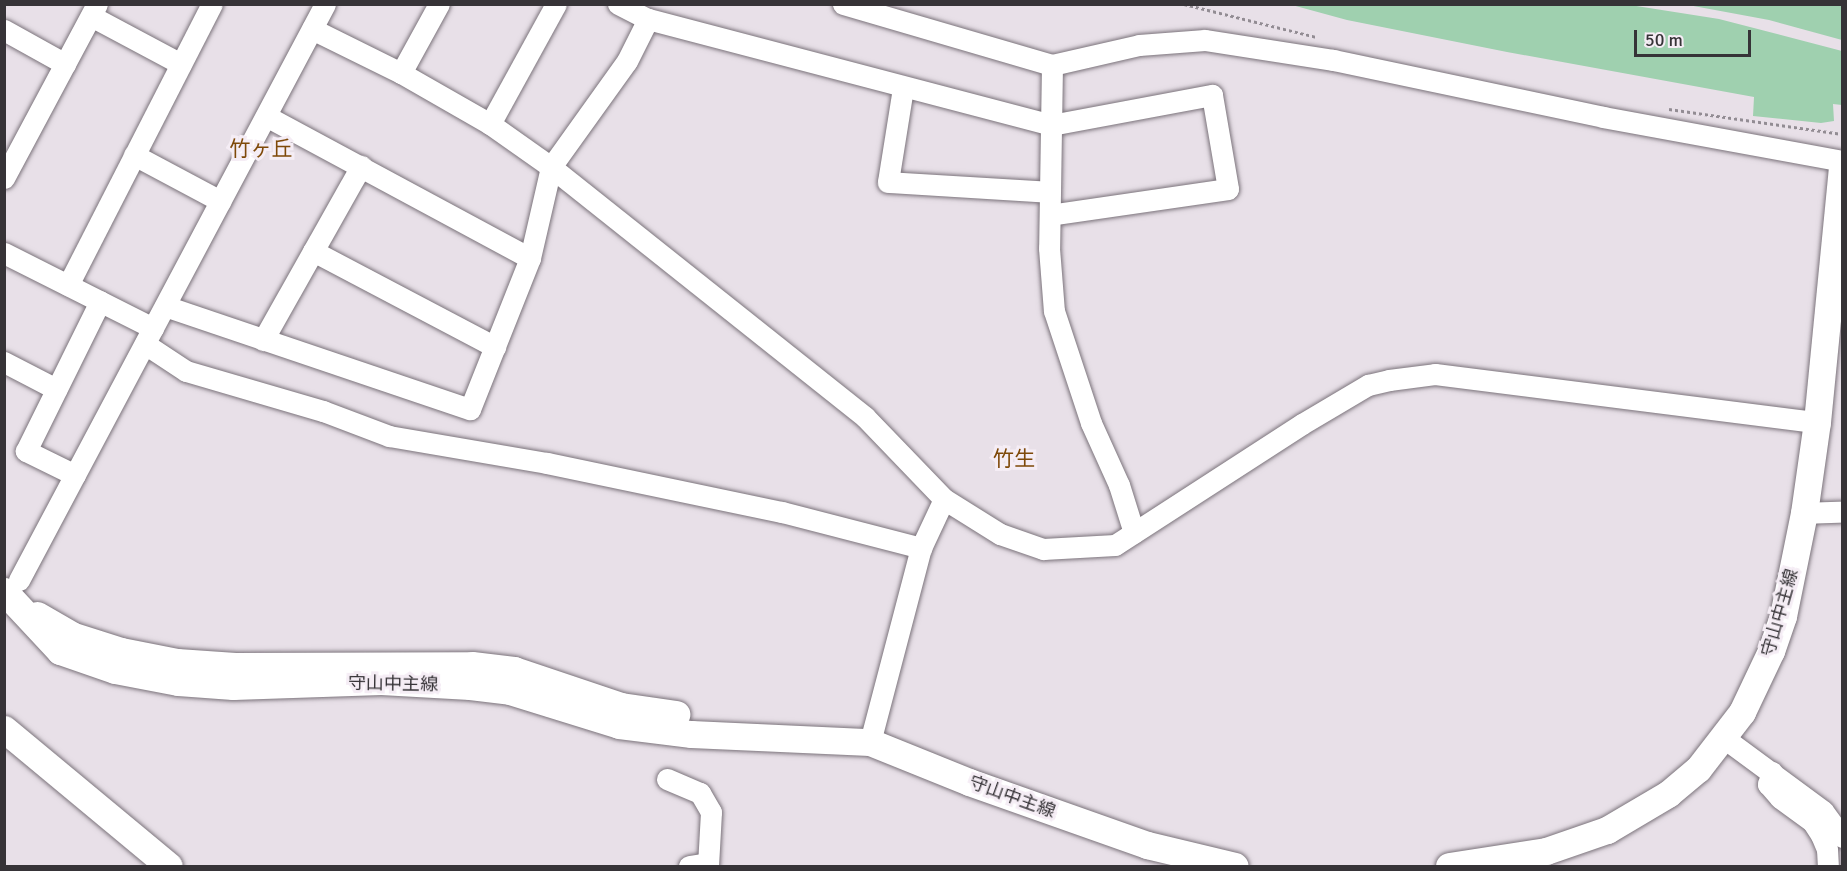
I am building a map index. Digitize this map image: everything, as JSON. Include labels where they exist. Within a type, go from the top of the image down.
[{"type":"main road","name":"守山中主線","points":[[1449,867],[1546,851],[1607,830],[1668,794],[1698,769],[1742,712],[1771,651],[1783,616],[1804,513],[1817,422],[1842,165]]},
{"type":"main road","name":"守山中主線","points":[[13,592],[60,651],[115,670],[178,682],[233,686],[381,681],[470,686],[510,691],[619,725],[691,734],[870,742],[969,782],[1147,844],[1235,867]]},
{"type":"main road","points":[[4,729],[169,867]]},
{"type":"street","points":[[68,285],[212,4]]},
{"type":"street","points":[[13,592],[325,4]]},
{"type":"street","points":[[401,73],[439,4]]},
{"type":"street","points":[[490,124],[556,4]]},
{"type":"street","points":[[618,4],[648,20],[1051,125],[1212,95],[1228,189],[1050,215]]},
{"type":"street","points":[[843,4],[1052,65],[1139,45],[1205,40],[1333,60],[1603,117],[1842,160]]},
{"type":"street","points":[[4,178],[13,141],[65,64],[94,10],[181,64]]},
{"type":"street","points":[[165,306],[470,409],[530,258],[551,167],[627,61],[648,20]]},
{"type":"street","points":[[312,29],[401,73],[490,124],[551,167],[865,417],[944,499],[1000,534],[1043,549],[1064,550],[1115,544],[1302,424],[1368,385],[1389,380],[1436,374],[1817,422]]},
{"type":"street","points":[[4,30],[65,64]]},
{"type":"street","points":[[1052,65],[1050,215],[1054,311],[1091,423],[1119,485],[1134,533]]},
{"type":"street","points":[[903,88],[888,182],[1050,192]]},
{"type":"street","points":[[266,116],[530,258]]},
{"type":"street","points":[[134,155],[220,201]]},
{"type":"street","points":[[263,339],[361,166]]},
{"type":"street","points":[[313,251],[495,347]]},
{"type":"street","points":[[4,253],[100,301],[149,336],[186,371],[313,408],[389,436],[547,463],[782,512],[921,548]]},
{"type":"street","points":[[75,475],[26,451],[100,301]]},
{"type":"street","points":[[4,362],[56,389]]},
{"type":"street","points":[[870,742],[921,548],[944,499]]},
{"type":"street","points":[[1804,513],[1842,512]]},
{"type":"street","points":[[1724,738],[1823,811],[1842,837]]},
{"type":"street","points":[[1772,772],[1768,784],[1780,798],[1812,821],[1821,835],[1827,849],[1828,867]]},
{"type":"street","points":[[668,779],[700,794],[711,812],[702,866]]},
{"type":"path","points":[[1184,4],[1323,39]]},
{"type":"path","points":[[1667,109],[1842,134]]},
{"type":"green space","points":[[1292,5],[1630,5],[1719,19],[1842,51],[1842,105],[1833,104],[1834,121],[1821,123],[1753,116],[1754,97],[1507,52],[1347,20]]},
{"type":"green space","points":[[1688,5],[1842,5],[1842,40],[1769,20]]},
{"type":"district","name":"竹ヶ丘","points":[[261,149]]},
{"type":"district","name":"竹生","points":[[1014,459]]}]
